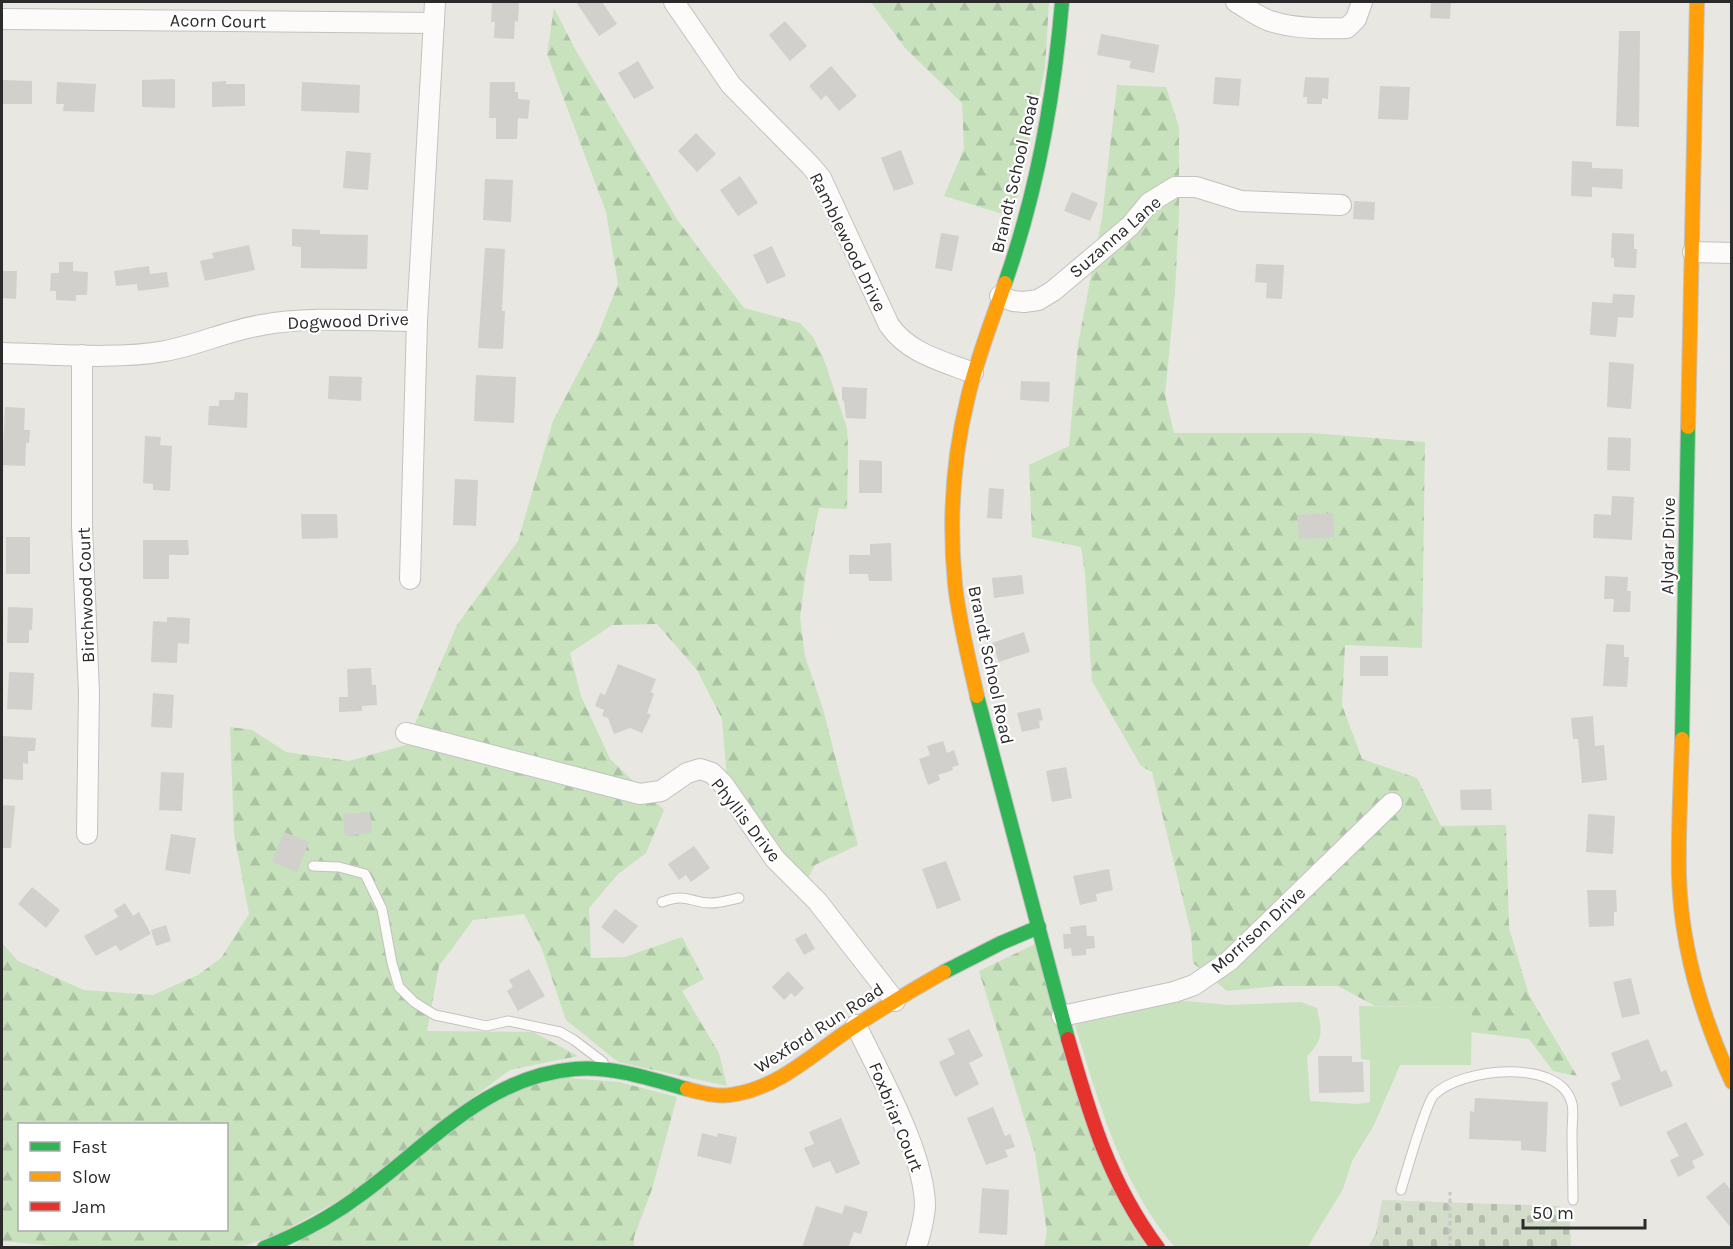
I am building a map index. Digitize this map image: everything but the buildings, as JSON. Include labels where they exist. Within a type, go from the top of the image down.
[{"type":"street","name":"Dogwood Drive","points":[[2,353],[82,355],[166,351],[262,325],[285,322],[417,321],[435,2]]},
{"type":"street","name":"Ramblewood Drive","points":[[674,2],[731,85],[821,178],[889,325],[897,337],[912,348],[973,373]]},
{"type":"street","name":"Brandt School Road","points":[[1062,2],[1050,110],[1039,166],[1014,257],[973,373],[959,440],[952,506],[955,586],[959,616],[977,696],[1089,1114],[1104,1155],[1128,1203],[1158,1248]]},
{"type":"street","points":[[1236,2],[1268,20],[1288,26],[1328,28],[1347,28],[1356,19],[1362,2]]},
{"type":"street","name":"Alydar Drive","points":[[1698,2],[1678,846],[1680,901],[1686,947],[1695,986],[1715,1046],[1731,1082]]},
{"type":"street","name":"Acorn Court","points":[[2,19],[434,23]]},
{"type":"street","name":"Suzanna Lane","points":[[1000,296],[1023,302],[1038,300],[1053,291],[1130,226],[1149,203],[1175,187],[1196,187],[1241,201],[1341,205]]},
{"type":"street","points":[[1693,252],[1731,253]]},
{"type":"street","points":[[410,579],[417,321]]},
{"type":"street","name":"Birchwood Court","points":[[82,355],[82,526],[89,693],[87,834]]},
{"type":"street","name":"Phyllis Drive","points":[[406,733],[640,794],[661,791],[687,772],[700,769],[712,773],[723,784],[775,859],[816,901],[895,1001]]},
{"type":"street","name":"Morrison Drive","points":[[1062,1016],[1174,992],[1194,985],[1229,961],[1392,804]]},
{"type":"street","name":"Wexford Run Road","points":[[264,1248],[311,1227],[363,1195],[480,1100],[502,1087],[529,1076],[577,1069],[615,1071],[718,1096],[748,1093],[783,1077],[856,1025],[895,1001],[986,950],[1039,927]]},
{"type":"street","name":"Foxbriar Court","points":[[856,1025],[897,1110],[921,1175],[925,1208],[916,1248]]},
{"type":"lane","points":[[313,866],[339,867],[365,874],[382,909],[399,987],[414,1002],[435,1015],[486,1026],[508,1021],[560,1032],[615,1071]]},
{"type":"lane","points":[[662,902],[677,897],[708,903],[739,898]]},
{"type":"lane","points":[[1401,1190],[1432,1096],[1447,1084],[1470,1077],[1504,1071],[1531,1072],[1551,1080],[1564,1089],[1572,1103],[1573,1200]]},
{"type":"path","points":[[1450,1192],[1450,1248]]},
{"type":"green space","points":[[871,2],[1049,2],[1045,68],[1013,217],[944,196],[964,149],[962,103],[905,48]]},
{"type":"green space","points":[[554,8],[575,49],[678,221],[744,308],[800,323],[813,337],[823,357],[847,428],[847,509],[819,508],[806,571],[800,618],[805,656],[823,709],[858,845],[815,865],[806,881],[765,837],[727,778],[722,719],[697,670],[657,624],[612,625],[570,653],[581,696],[610,759],[664,810],[646,853],[618,874],[589,908],[591,958],[625,957],[682,937],[704,979],[682,991],[719,1053],[727,1086],[618,1062],[566,1020],[542,949],[524,914],[473,920],[439,966],[427,1031],[533,1032],[578,1056],[510,1070],[441,1121],[347,1196],[280,1233],[242,1247],[76,1248],[2,1241],[2,943],[18,961],[84,990],[153,995],[198,975],[221,958],[249,914],[234,834],[230,727],[252,730],[286,752],[349,761],[406,745],[457,625],[518,541],[553,421],[597,337],[618,284],[606,212],[547,54]]},
{"type":"green space","points":[[1117,85],[1166,87],[1179,127],[1179,213],[1175,292],[1165,395],[1174,433],[1311,433],[1425,442],[1422,648],[1345,645],[1342,705],[1362,759],[1417,778],[1441,826],[1506,825],[1509,928],[1529,995],[1577,1076],[1553,1071],[1529,1039],[1471,1032],[1472,1008],[1375,1006],[1338,986],[1277,986],[1227,991],[1193,963],[1191,933],[1152,772],[1141,766],[1092,681],[1085,573],[1081,547],[1032,537],[1029,465],[1069,446],[1078,344],[1102,218]]},
{"type":"green space","points":[[1035,944],[1146,1247],[1044,1247],[1047,1232],[1035,1153],[979,971]]},
{"type":"green space","points":[[1163,999],[1228,1005],[1301,1002],[1317,1008],[1320,1023],[1319,1040],[1307,1056],[1310,1101],[1358,1104],[1370,1102],[1370,1060],[1361,1059],[1359,1006],[1472,1008],[1471,1065],[1400,1065],[1374,1125],[1352,1161],[1343,1189],[1307,1248],[1175,1247],[1140,1198],[1126,1170],[1103,1112],[1075,1025],[1086,1019]]},
{"type":"green space","points":[[556,1077],[619,1082],[677,1097],[652,1189],[634,1237],[634,1247],[290,1248],[506,1093]]},
{"type":"green space","points":[[1382,1200],[1559,1206],[1570,1219],[1571,1247],[1368,1247],[1376,1233]]},
{"type":"traffic: fast","points":[[1005,283],[1035,179],[1049,109],[1062,2]]},
{"type":"traffic: fast","points":[[1682,739],[1688,427]]},
{"type":"traffic: fast","points":[[977,696],[1068,1039]]},
{"type":"traffic: fast","points":[[944,972],[1001,943],[1039,927]]},
{"type":"traffic: fast","points":[[264,1248],[328,1217],[388,1174],[461,1115],[514,1084],[543,1074],[575,1069],[603,1069],[632,1074],[687,1089]]},
{"type":"traffic: slow","points":[[1688,427],[1697,2]]},
{"type":"traffic: slow","points":[[977,696],[955,584],[952,537],[954,490],[959,443],[968,397],[980,354],[1005,283]]},
{"type":"traffic: slow","points":[[1682,739],[1679,876],[1684,929],[1695,982],[1711,1033],[1732,1082]]},
{"type":"traffic: slow","points":[[687,1089],[723,1095],[736,1094],[765,1085],[792,1070],[880,1010],[944,972]]},
{"type":"traffic: jam","points":[[1068,1039],[1084,1095],[1103,1148],[1126,1198],[1158,1248]]}]
